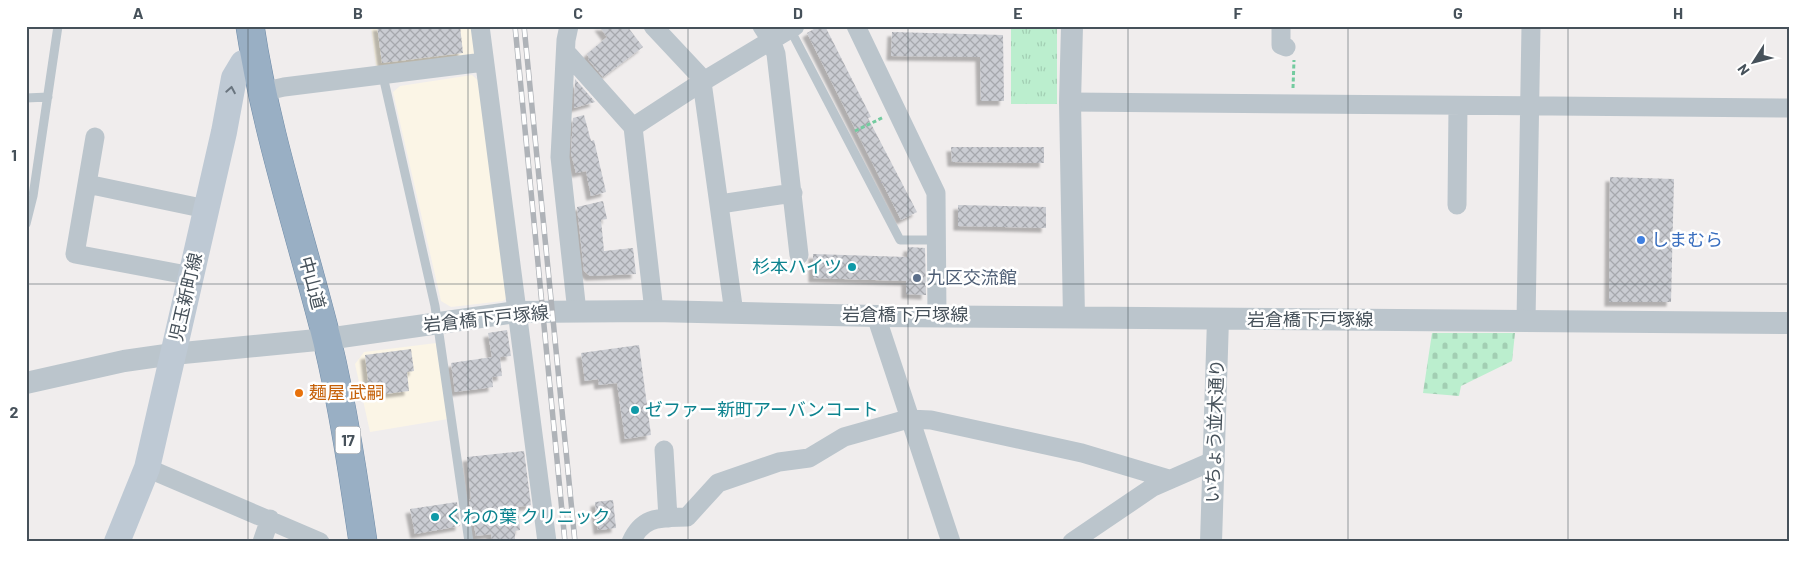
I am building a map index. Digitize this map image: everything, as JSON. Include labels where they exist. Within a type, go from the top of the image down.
[{"type":"highway","name":"中山道","points":[[250,26],[262,92],[327,339],[346,426],[362,542]]},
{"type":"main road","name":"児玉新町線","points":[[117,542],[147,468],[192,276],[234,78],[243,64],[256,62]]},
{"type":"street","points":[[480,26],[547,542]]},
{"type":"street","points":[[569,26],[559,137],[577,312]]},
{"type":"street","points":[[653,26],[698,74],[702,82],[734,314]]},
{"type":"street","points":[[856,26],[936,193],[937,315]]},
{"type":"street","points":[[1072,26],[1070,102],[1074,317]]},
{"type":"street","points":[[1281,26],[1282,45],[1286,46]]},
{"type":"street","points":[[1526,321],[1531,26]]},
{"type":"street","points":[[633,127],[702,82],[767,33],[793,28]]},
{"type":"street","points":[[767,33],[776,54],[799,255]]},
{"type":"street","points":[[566,52],[633,127],[654,311]]},
{"type":"street","points":[[262,92],[284,87],[484,62]]},
{"type":"street","points":[[1070,102],[1790,108],[1790,102]]},
{"type":"street","points":[[1457,205],[1458,106]]},
{"type":"street","points":[[95,137],[75,254],[192,276]]},
{"type":"street","points":[[87,184],[206,209]]},
{"type":"street","points":[[720,204],[793,193]]},
{"type":"street","name":"岩倉橋下戸塚線","points":[[26,383],[124,361],[173,354],[327,339],[516,312],[654,311],[734,314],[937,315],[1218,320],[1790,323]]},
{"type":"street","points":[[876,316],[908,419],[951,542]]},
{"type":"street","name":"いちょう並木通り","points":[[1212,542],[1218,320]]},
{"type":"street","points":[[632,542],[639,527],[655,518],[687,517],[718,483],[779,462],[809,458],[844,438],[908,419],[931,420],[1082,453],[1169,479]]},
{"type":"street","points":[[664,450],[668,518]]},
{"type":"street","points":[[1072,542],[1153,487],[1214,460]]},
{"type":"street","points":[[147,468],[320,542]]},
{"type":"street","points":[[262,542],[270,520]]},
{"type":"lane","points":[[26,224],[58,26]]},
{"type":"lane","points":[[793,28],[900,240],[936,240]]},
{"type":"lane","points":[[383,76],[438,323],[470,542]]},
{"type":"lane","points":[[26,98],[48,97]]},
{"type":"path","points":[[1286,46],[1294,58],[1293,104]]},
{"type":"path","points":[[846,135],[896,112]]},
{"type":"shaded area","points":[[371,26],[473,26],[477,51],[471,56],[376,66]]},
{"type":"shaded area","points":[[472,75],[482,84],[509,296],[503,301],[451,307],[441,301],[393,92],[400,86]]},
{"type":"shaded area","points":[[436,343],[448,419],[370,432],[355,364],[364,352]]},
{"type":"green space","points":[[1011,26],[1057,26],[1057,104],[1011,104]]},
{"type":"green space","points":[[1432,333],[1515,333],[1512,361],[1461,386],[1459,396],[1423,393]]},
{"type":"building","points":[[377,26],[460,26],[463,53],[382,63]]},
{"type":"building","points":[[599,26],[627,26],[643,47],[603,77],[588,59],[587,54],[607,37]]},
{"type":"building","points":[[819,26],[825,26],[871,117],[868,118],[917,212],[901,220],[807,33]]},
{"type":"building","points":[[892,32],[1003,35],[1004,101],[981,101],[980,57],[891,56]]},
{"type":"building","points":[[575,79],[595,102],[574,108]]},
{"type":"building","points":[[584,115],[591,141],[594,140],[606,192],[591,196],[586,171],[576,173],[571,153],[573,118]]},
{"type":"building","points":[[951,147],[1044,147],[1044,163],[952,162]]},
{"type":"building","name":"しまむら","points":[[1610,177],[1674,179],[1671,302],[1609,302]]},
{"type":"building","points":[[603,201],[607,219],[601,220],[604,251],[633,248],[636,274],[590,276],[584,271],[577,207]]},
{"type":"building","points":[[958,205],[1046,207],[1046,228],[958,226]]},
{"type":"building","points":[[908,247],[925,248],[926,295],[906,294],[906,281],[813,278],[813,254],[907,257]]},
{"type":"building","points":[[507,330],[511,356],[500,357],[502,376],[492,377],[493,387],[455,392],[451,363],[492,357],[488,333]]},
{"type":"building","name":"ゼファー新町アーバンコート","points":[[639,345],[651,435],[625,439],[617,383],[599,385],[598,379],[585,381],[581,353]]},
{"type":"building","points":[[411,349],[414,371],[407,372],[409,391],[385,394],[384,391],[376,393],[376,389],[369,389],[365,355]]},
{"type":"building","points":[[524,451],[531,505],[518,507],[520,530],[515,531],[515,542],[492,542],[491,534],[476,536],[469,500],[471,499],[467,457]]},
{"type":"building","points":[[613,500],[616,528],[598,530],[595,502]]},
{"type":"building","name":"くわの葉 クリニック","points":[[457,502],[460,526],[415,534],[410,509]]},
{"type":"railway","points":[[515,26],[565,542]]},
{"type":"railway","points":[[524,26],[575,542]]},
{"type":"place","name":"しまむら","points":[[1641,240]]},
{"type":"place","name":"杉本ハイツ","points":[[852,267]]},
{"type":"place","name":"九区交流館","points":[[917,278]]},
{"type":"place","name":"麺屋 武嗣","points":[[299,393]]},
{"type":"place","name":"ゼファー新町アーバンコート","points":[[635,410]]},
{"type":"place","name":"くわの葉 クリニック","points":[[435,517]]}]
